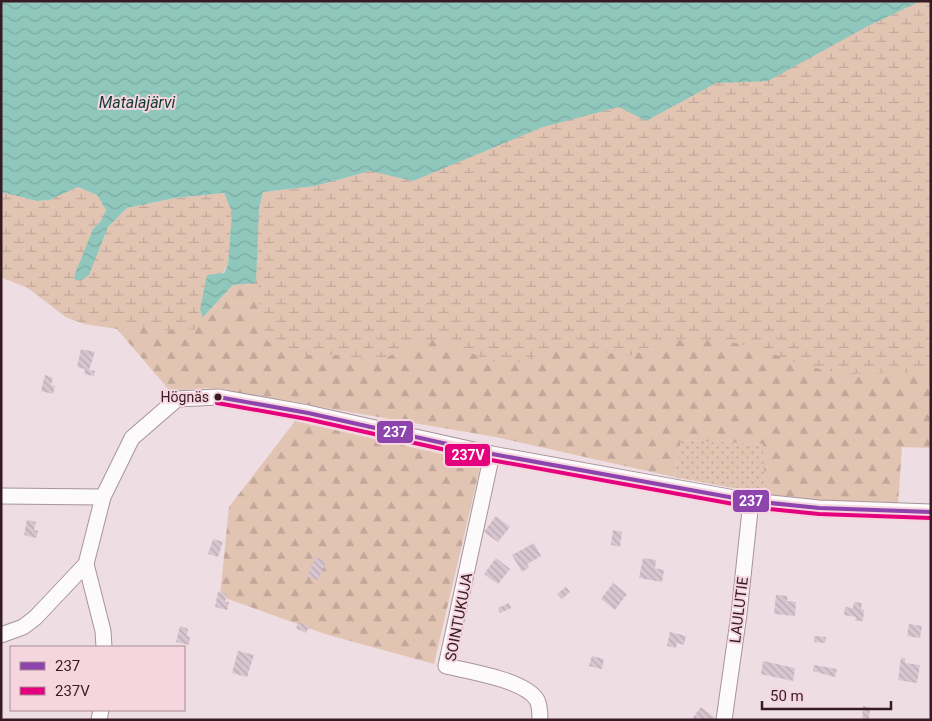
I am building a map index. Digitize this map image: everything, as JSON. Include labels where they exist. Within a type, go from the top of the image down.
[{"type":"street","points":[[104,646],[103,631],[86,564],[103,497],[132,438],[177,399],[218,397],[308,412],[492,454],[751,501],[819,508],[931,512]]},
{"type":"street","name":"SOINTUKUJA","points":[[492,454],[446,666],[494,677],[526,689],[537,700],[540,720]]},
{"type":"street","points":[[1,496],[103,497]]},
{"type":"street","name":"LAULUTIE","points":[[724,720],[739,614],[751,501]]},
{"type":"street","points":[[1,635],[23,627],[35,618],[86,564]]},
{"type":"green space","points":[[921,1],[931,1],[931,448],[902,447],[898,505],[828,501],[765,494],[763,444],[681,440],[674,477],[496,437],[208,388],[170,391],[117,329],[84,324],[66,317],[28,288],[1,277],[1,192],[203,317],[233,285],[241,284],[263,192],[315,186],[716,83],[768,80],[868,26]]},
{"type":"green space","points":[[921,1],[931,1],[931,372],[846,374],[805,366],[762,350],[728,341],[674,339],[629,356],[584,349],[557,348],[514,364],[488,361],[445,340],[423,340],[379,361],[339,355],[290,355],[268,342],[260,305],[258,280],[259,216],[263,192],[315,186],[370,171],[413,181],[543,127],[619,107],[646,121],[716,83],[768,80],[868,26]]},
{"type":"green space","points":[[78,187],[97,195],[106,210],[101,221],[93,229],[89,275],[108,227],[127,208],[175,198],[224,193],[232,212],[228,264],[200,310],[203,317],[194,330],[155,330],[117,319],[84,324],[66,317],[28,288],[1,277],[1,192],[37,201],[49,200]]},
{"type":"green space","points":[[295,421],[481,463],[434,664],[325,634],[220,596],[229,507]]},
{"type":"green space","points":[[681,440],[764,444],[765,494],[674,477]]},
{"type":"water","name":"Matalajärvi","points":[[1,1],[921,1],[868,26],[768,81],[716,83],[646,121],[619,107],[543,127],[413,181],[370,171],[315,186],[263,192],[259,208],[256,283],[233,285],[203,317],[200,310],[207,275],[224,273],[228,264],[232,212],[224,193],[175,198],[127,208],[108,227],[89,275],[80,281],[74,279],[75,274],[93,229],[101,221],[106,210],[97,195],[78,187],[49,200],[37,201],[1,192]]},
{"type":"building","points":[[81,349],[95,352],[89,370],[95,371],[94,376],[84,374],[85,369],[77,367]]},
{"type":"building","points":[[45,375],[53,378],[51,385],[55,386],[53,394],[41,391]]},
{"type":"building","points":[[496,516],[510,527],[498,542],[484,532]]},
{"type":"building","points":[[27,520],[36,522],[34,530],[38,531],[36,538],[24,535]]},
{"type":"building","points":[[613,530],[622,532],[620,547],[611,545]]},
{"type":"building","points":[[213,539],[223,542],[218,557],[208,554]]},
{"type":"building","points":[[534,543],[541,556],[527,564],[529,567],[522,572],[512,555]]},
{"type":"building","points":[[316,557],[326,562],[318,580],[307,576]]},
{"type":"building","points":[[496,558],[510,569],[498,584],[484,574]]},
{"type":"building","points":[[643,558],[656,560],[655,568],[664,570],[662,582],[639,578]]},
{"type":"building","points":[[613,583],[627,594],[615,610],[601,599]]},
{"type":"building","points":[[566,587],[570,592],[562,599],[557,594]]},
{"type":"building","points":[[218,592],[227,594],[225,602],[229,602],[227,610],[215,607]]},
{"type":"building","points":[[776,595],[788,596],[787,601],[796,602],[795,616],[774,614]]},
{"type":"building","points":[[854,602],[862,603],[861,609],[864,610],[863,621],[855,621],[856,617],[844,615],[845,607],[853,608]]},
{"type":"building","points":[[509,603],[511,608],[500,613],[498,608]]},
{"type":"building","points":[[299,622],[309,627],[306,633],[296,628]]},
{"type":"building","points":[[909,624],[922,626],[920,638],[907,636]]},
{"type":"building","points":[[180,626],[188,629],[189,645],[176,642]]},
{"type":"building","points":[[670,632],[686,636],[684,645],[677,643],[676,648],[667,646]]},
{"type":"building","points":[[814,636],[826,637],[825,643],[814,642]]},
{"type":"building","points":[[238,651],[254,655],[247,677],[232,673]]},
{"type":"building","points":[[592,656],[604,659],[602,669],[589,666]]},
{"type":"building","points":[[901,658],[905,658],[905,663],[920,665],[917,683],[898,680]]},
{"type":"building","points":[[763,661],[795,668],[793,681],[761,674]]},
{"type":"building","points":[[814,665],[837,669],[835,677],[813,671]]},
{"type":"building","points":[[863,706],[870,707],[869,720],[862,720]]},
{"type":"building","points":[[701,707],[715,718],[713,720],[691,720]]},
{"type":"transit line","name":"237","points":[[218,397],[308,413],[492,454],[751,501],[819,508],[931,512]]},
{"type":"transit line","name":"237V","points":[[217,403],[307,419],[491,460],[750,507],[819,514],[931,518]]},
{"type":"place","name":"Högnäs","points":[[218,397]]}]
